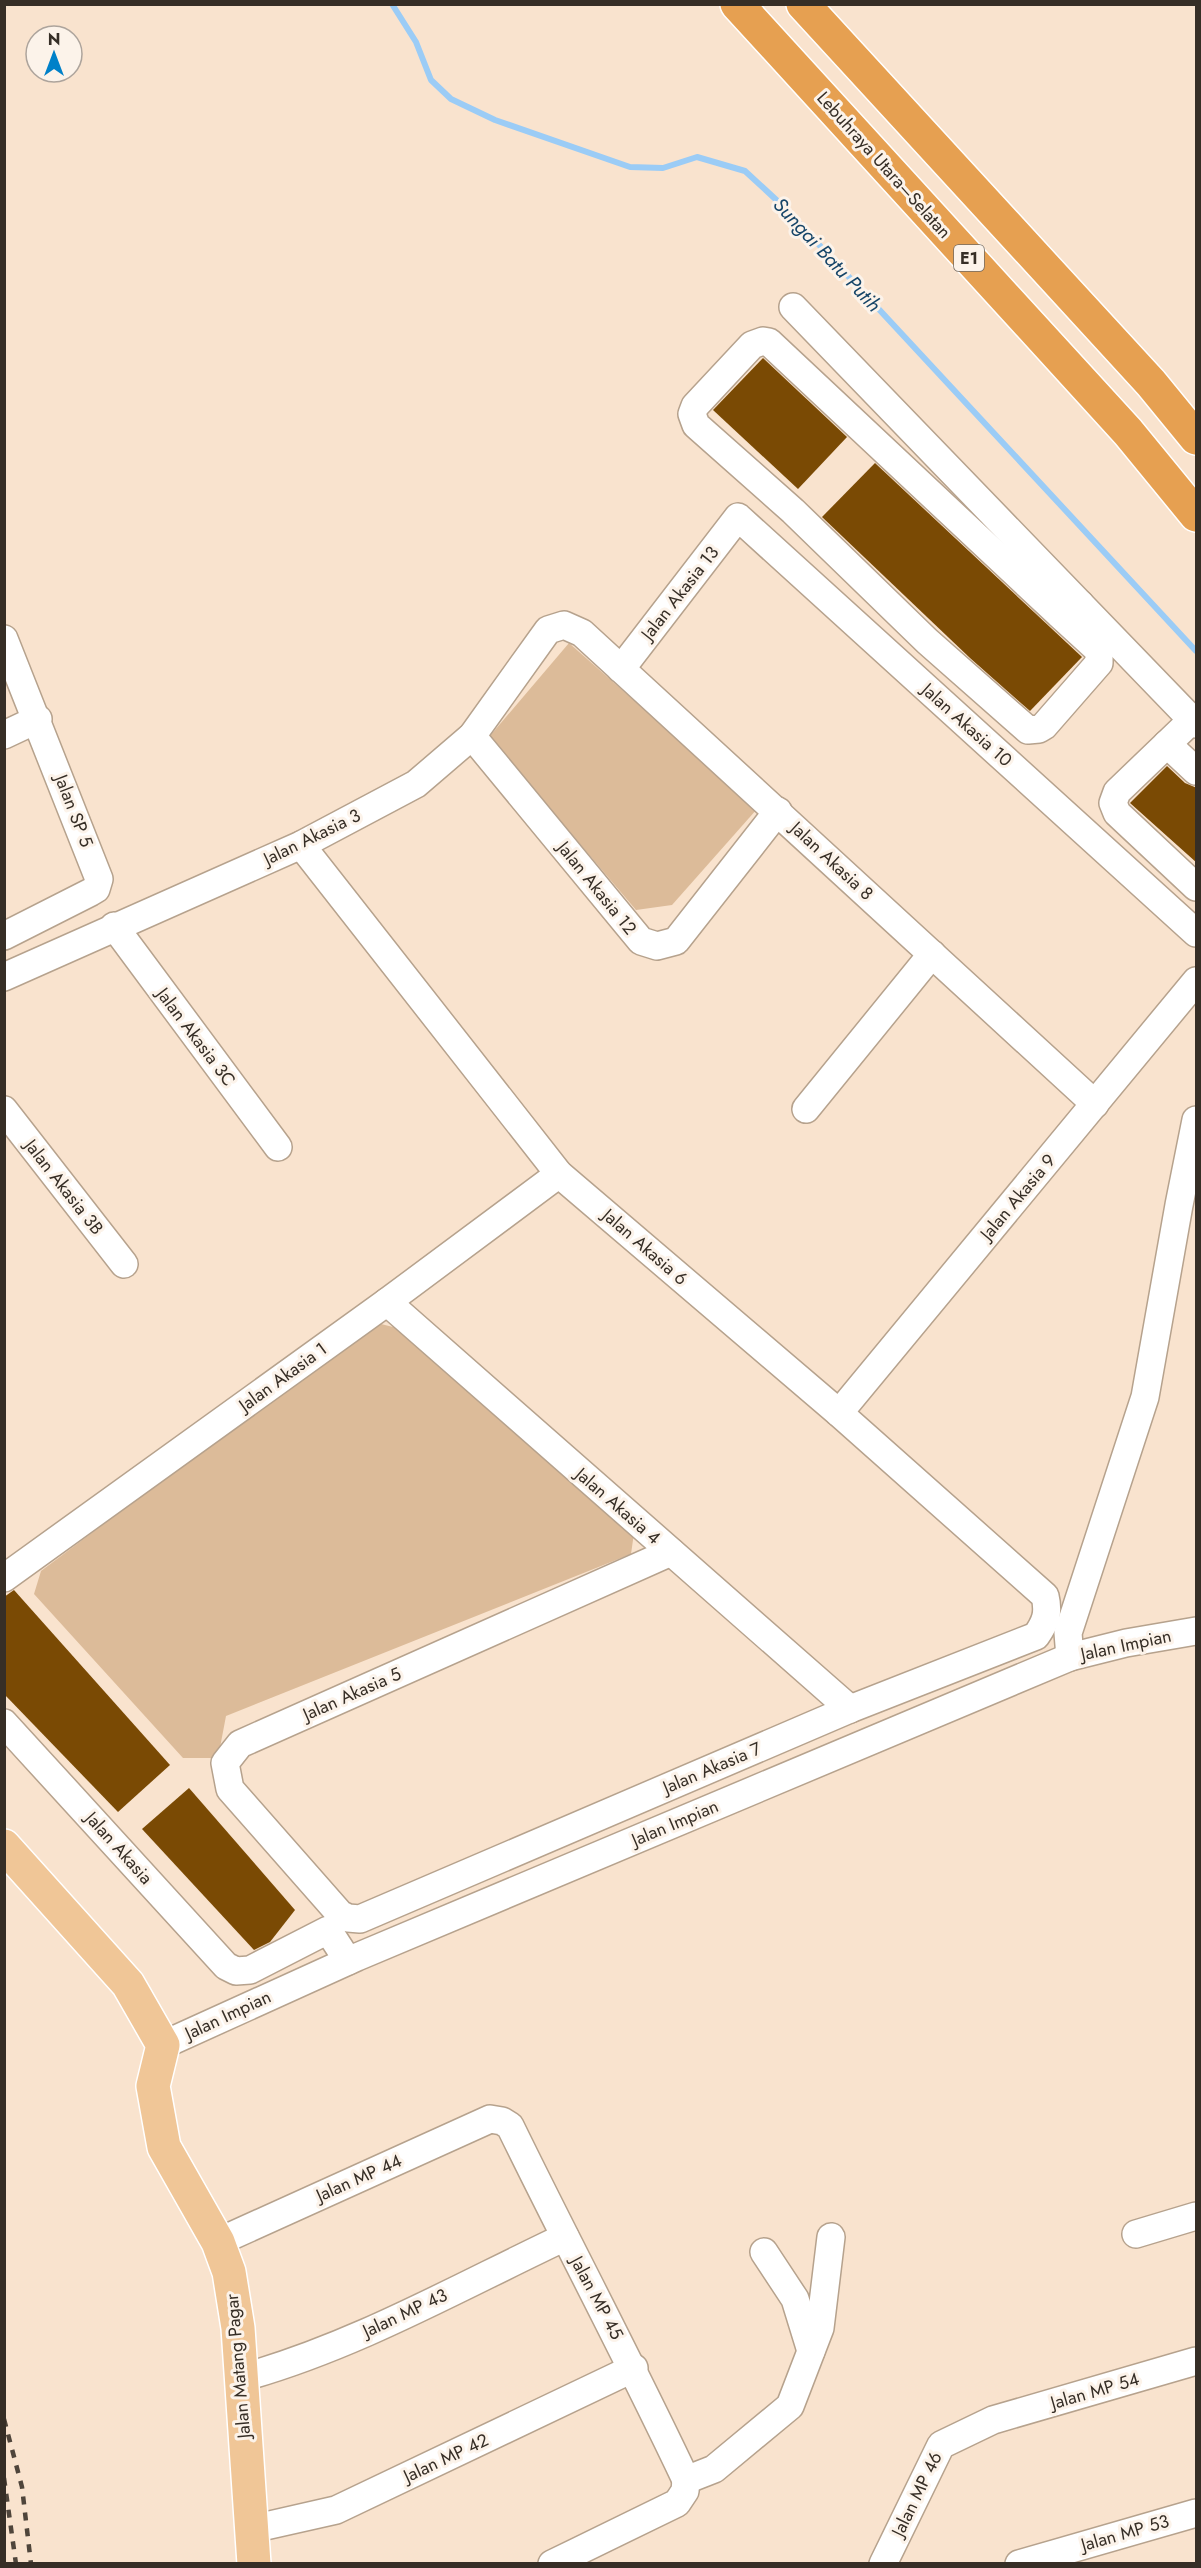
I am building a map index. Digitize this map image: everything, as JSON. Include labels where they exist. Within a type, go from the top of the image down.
[{"type":"highway","name":"Lebuhraya Utara–Selatan","points":[[737,4],[1128,432],[1197,515]]},
{"type":"highway","points":[[802,4],[1151,383],[1197,438]]},
{"type":"main road","points":[[4,1846],[128,1984],[163,2045]]},
{"type":"main road","name":"Jalan Matang Pagar","points":[[163,2045],[153,2086],[164,2147],[218,2242],[229,2272],[238,2328],[254,2564]]},
{"type":"street","points":[[793,307],[900,418],[1069,609],[1099,652],[1100,663],[1044,726],[1028,730],[927,641],[793,511],[696,425],[692,414],[695,406],[752,345],[763,341],[773,345],[867,435],[1069,609],[1194,722],[1167,744],[1117,792],[1113,803],[1117,813],[1197,887]]},
{"type":"street","points":[[867,435],[900,418]]},
{"type":"street","name":"Jalan Akasia 13","points":[[621,669],[738,517]]},
{"type":"street","name":"Jalan Akasia 10","points":[[738,517],[1197,933]]},
{"type":"street","name":"Jalan Akasia 8","points":[[564,625],[582,633],[1095,1104]]},
{"type":"street","name":"Jalan Akasia 3","points":[[4,976],[301,845],[416,784],[472,736],[548,630],[564,625]]},
{"type":"street","name":"Jalan SP 5","points":[[4,639],[38,719],[99,879],[96,889],[4,936]]},
{"type":"street","points":[[4,735],[38,719]]},
{"type":"street","name":"Jalan Akasia 12","points":[[472,736],[640,941],[657,946],[676,941],[778,811]]},
{"type":"street","points":[[1167,744],[1197,771]]},
{"type":"street","name":"Jalan Akasia 6","points":[[301,845],[559,1174],[839,1413],[1045,1596]]},
{"type":"street","name":"Jalan Akasia 3C","points":[[114,926],[278,1147]]},
{"type":"street","points":[[806,1109],[932,954]]},
{"type":"street","name":"Jalan Akasia 9","points":[[839,1413],[1197,981]]},
{"type":"street","name":"Jalan Akasia 3B","points":[[4,1110],[124,1264]]},
{"type":"street","points":[[1070,1657],[1068,1633],[1145,1397],[1179,1205],[1197,1120]]},
{"type":"street","name":"Jalan Akasia 1","points":[[4,1578],[387,1302],[559,1174]]},
{"type":"street","name":"Jalan Akasia 4","points":[[387,1302],[850,1709]]},
{"type":"street","name":"Jalan Akasia 5","points":[[348,1961],[338,1924],[340,1914],[230,1789],[225,1764],[240,1744],[671,1552]]},
{"type":"street","name":"Jalan Akasia 7","points":[[236,1971],[250,1970],[338,1924],[360,1919],[850,1709],[1036,1636],[1045,1624],[1048,1611],[1045,1596]]},
{"type":"street","name":"Jalan Impian","points":[[163,2045],[348,1961],[1070,1657],[1126,1643],[1197,1631]]},
{"type":"street","name":"Jalan Akasia","points":[[4,1723],[226,1966],[236,1971]]},
{"type":"street","name":"Jalan MP 44","points":[[218,2242],[490,2119],[502,2121]]},
{"type":"street","name":"Jalan MP 45","points":[[502,2121],[510,2126],[634,2368],[686,2480]]},
{"type":"street","points":[[1136,2234],[1197,2216]]},
{"type":"street","points":[[552,2564],[677,2503],[685,2491],[686,2480],[714,2469],[790,2406],[820,2328],[831,2236]]},
{"type":"street","name":"Jalan MP 43","points":[[241,2378],[270,2370],[342,2343],[565,2237]]},
{"type":"street","points":[[764,2252],[795,2299],[811,2351]]},
{"type":"street","name":"Jalan MP 54","points":[[993,2420],[1197,2361]]},
{"type":"street","name":"Jalan MP 42","points":[[252,2529],[336,2510],[634,2368]]},
{"type":"street","name":"Jalan MP 46","points":[[883,2564],[941,2445],[993,2420]]},
{"type":"street","name":"Jalan MP 53","points":[[1019,2564],[1197,2513]]},
{"type":"shaded area","points":[[569,643],[757,809],[672,905],[636,910],[489,737]]},
{"type":"shaded area","points":[[373,1322],[397,1328],[634,1533],[631,1554],[226,1716],[218,1758],[183,1758],[34,1594],[41,1571]]},
{"type":"building","points":[[763,358],[847,437],[798,489],[713,410]]},
{"type":"building","points":[[875,463],[1082,657],[1030,711],[970,658],[822,517]]},
{"type":"building","points":[[1167,766],[1185,783],[1197,788],[1197,863],[1130,803]]},
{"type":"building","points":[[14,1590],[170,1765],[118,1812],[4,1694],[4,1597]]},
{"type":"building","points":[[189,1788],[295,1910],[270,1942],[254,1950],[142,1829]]},
{"type":"waterway","name":"Sungai Batu Putih","points":[[392,4],[416,42],[431,80],[451,99],[495,120],[630,167],[663,168],[697,157],[745,171],[784,207],[1196,651]]},
{"type":"railway","points":[[4,2419],[22,2487],[31,2564]]},
{"type":"railway","points":[[4,2478],[16,2564]]}]
